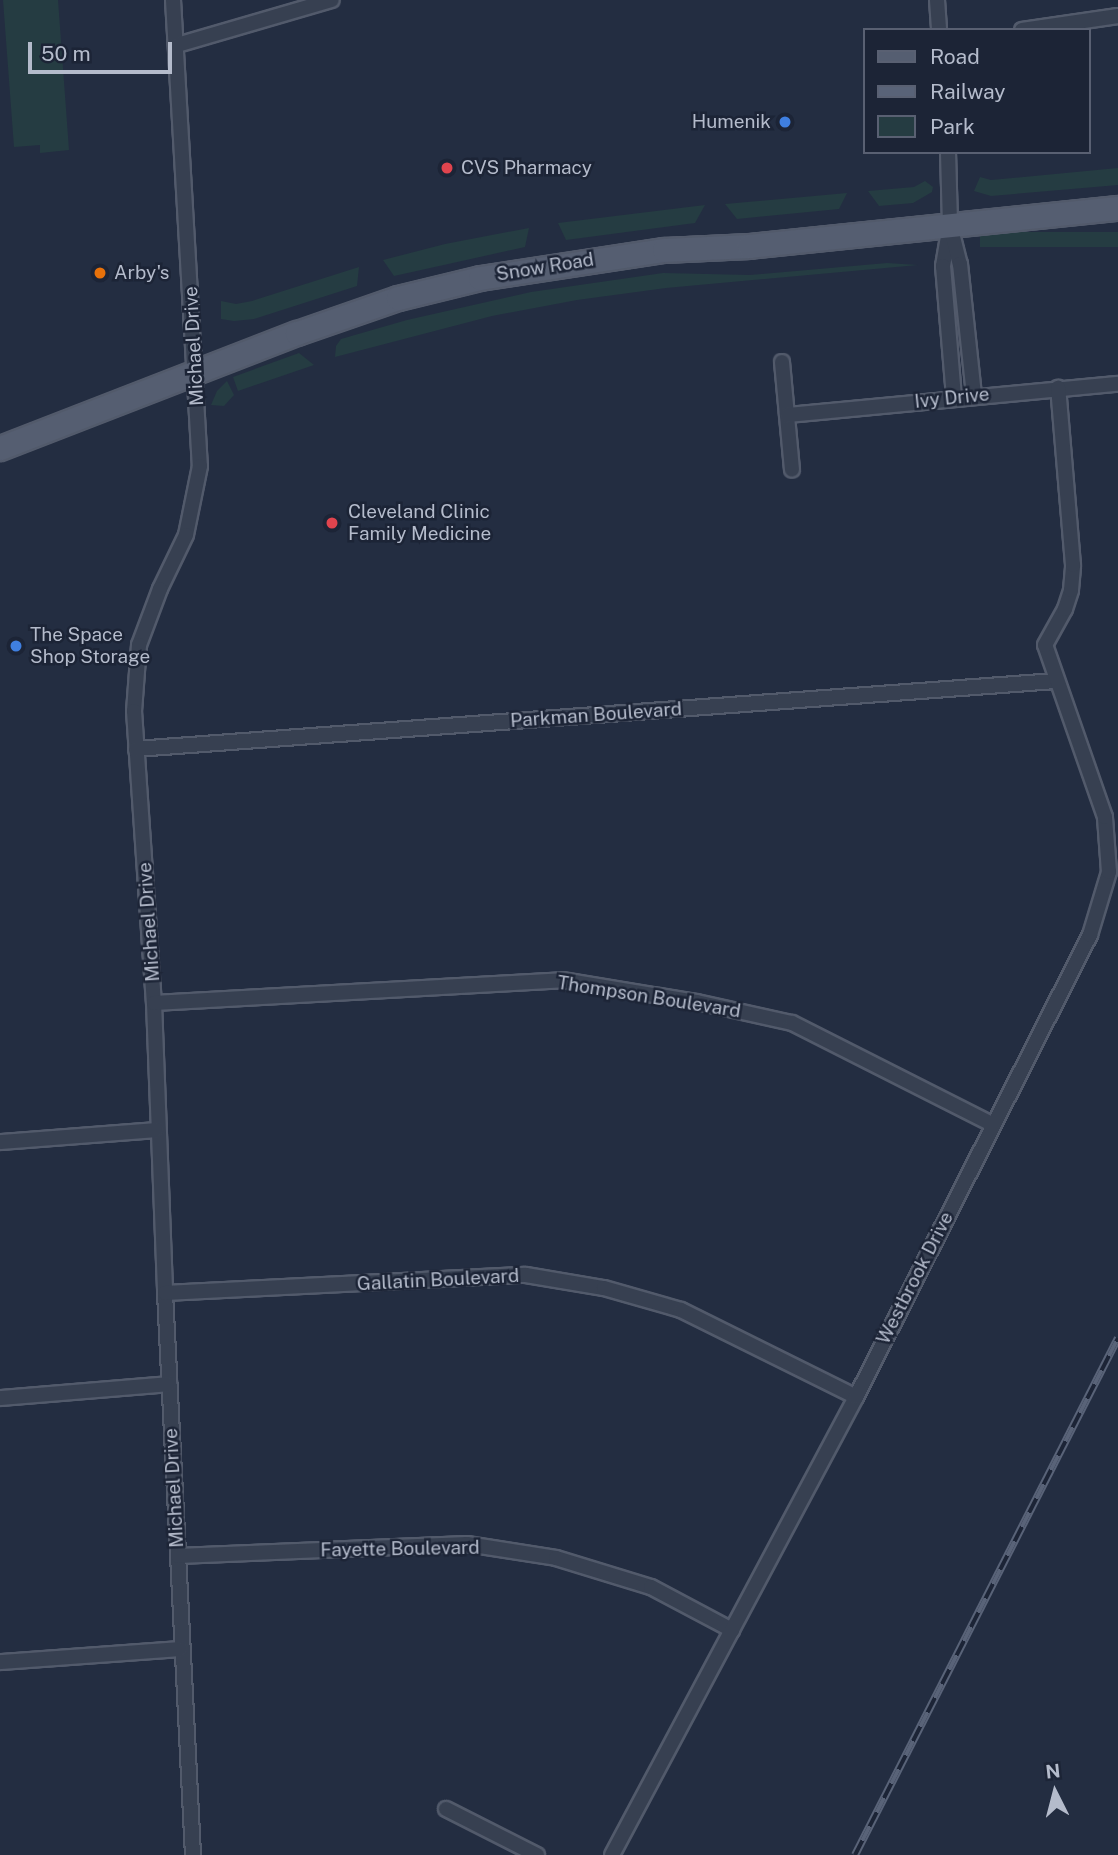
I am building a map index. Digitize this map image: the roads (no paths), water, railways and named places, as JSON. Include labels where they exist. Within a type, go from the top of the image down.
[{"type":"main road","name":"Snow Road","points":[[0,447],[196,370],[398,298],[480,278],[664,250],[749,246],[1118,208]]},
{"type":"street","name":"Michael Drive","points":[[173,0],[200,466],[186,535],[160,589],[139,645],[135,686],[136,749],[154,1003],[192,1855]]},
{"type":"street","points":[[177,45],[332,0]]},
{"type":"street","points":[[937,0],[939,28]]},
{"type":"street","points":[[1035,28],[1118,16]]},
{"type":"street","points":[[948,154],[950,225],[943,266],[954,397]]},
{"type":"street","points":[[950,225],[960,264],[974,395]]},
{"type":"street","points":[[782,362],[792,470]]},
{"type":"street","name":"Ivy Drive","points":[[787,415],[974,395],[1118,384]]},
{"type":"street","name":"Westbrook Drive","points":[[612,1855],[856,1397],[1090,935],[1109,872],[1105,817],[1055,681],[1045,645],[1065,609],[1071,590],[1073,565],[1058,388]]},
{"type":"street","name":"Parkman Boulevard","points":[[136,749],[1055,681]]},
{"type":"street","name":"Thompson Boulevard","points":[[154,1003],[562,980],[697,1002],[792,1023],[992,1124]]},
{"type":"street","points":[[0,1142],[158,1130]]},
{"type":"street","name":"Gallatin Boulevard","points":[[165,1293],[526,1275],[604,1288],[681,1310],[856,1397]]},
{"type":"street","points":[[0,1398],[169,1384]]},
{"type":"street","name":"Fayette Boulevard","points":[[178,1556],[467,1544],[556,1558],[651,1587],[732,1630]]},
{"type":"street","points":[[0,1662],[181,1649]]},
{"type":"street","points":[[446,1809],[537,1855]]},
{"type":"railway","points":[[855,1855],[1118,1338]]},
{"type":"place","name":"Humenik","points":[[785,122]]},
{"type":"place","name":"CVS Pharmacy","points":[[447,168]]},
{"type":"place","name":"Arby's","points":[[100,273]]},
{"type":"place","name":"Cleveland Clinic Family Medicine","points":[[332,523]]},
{"type":"place","name":"The Space Shop Storage","points":[[16,646]]}]
